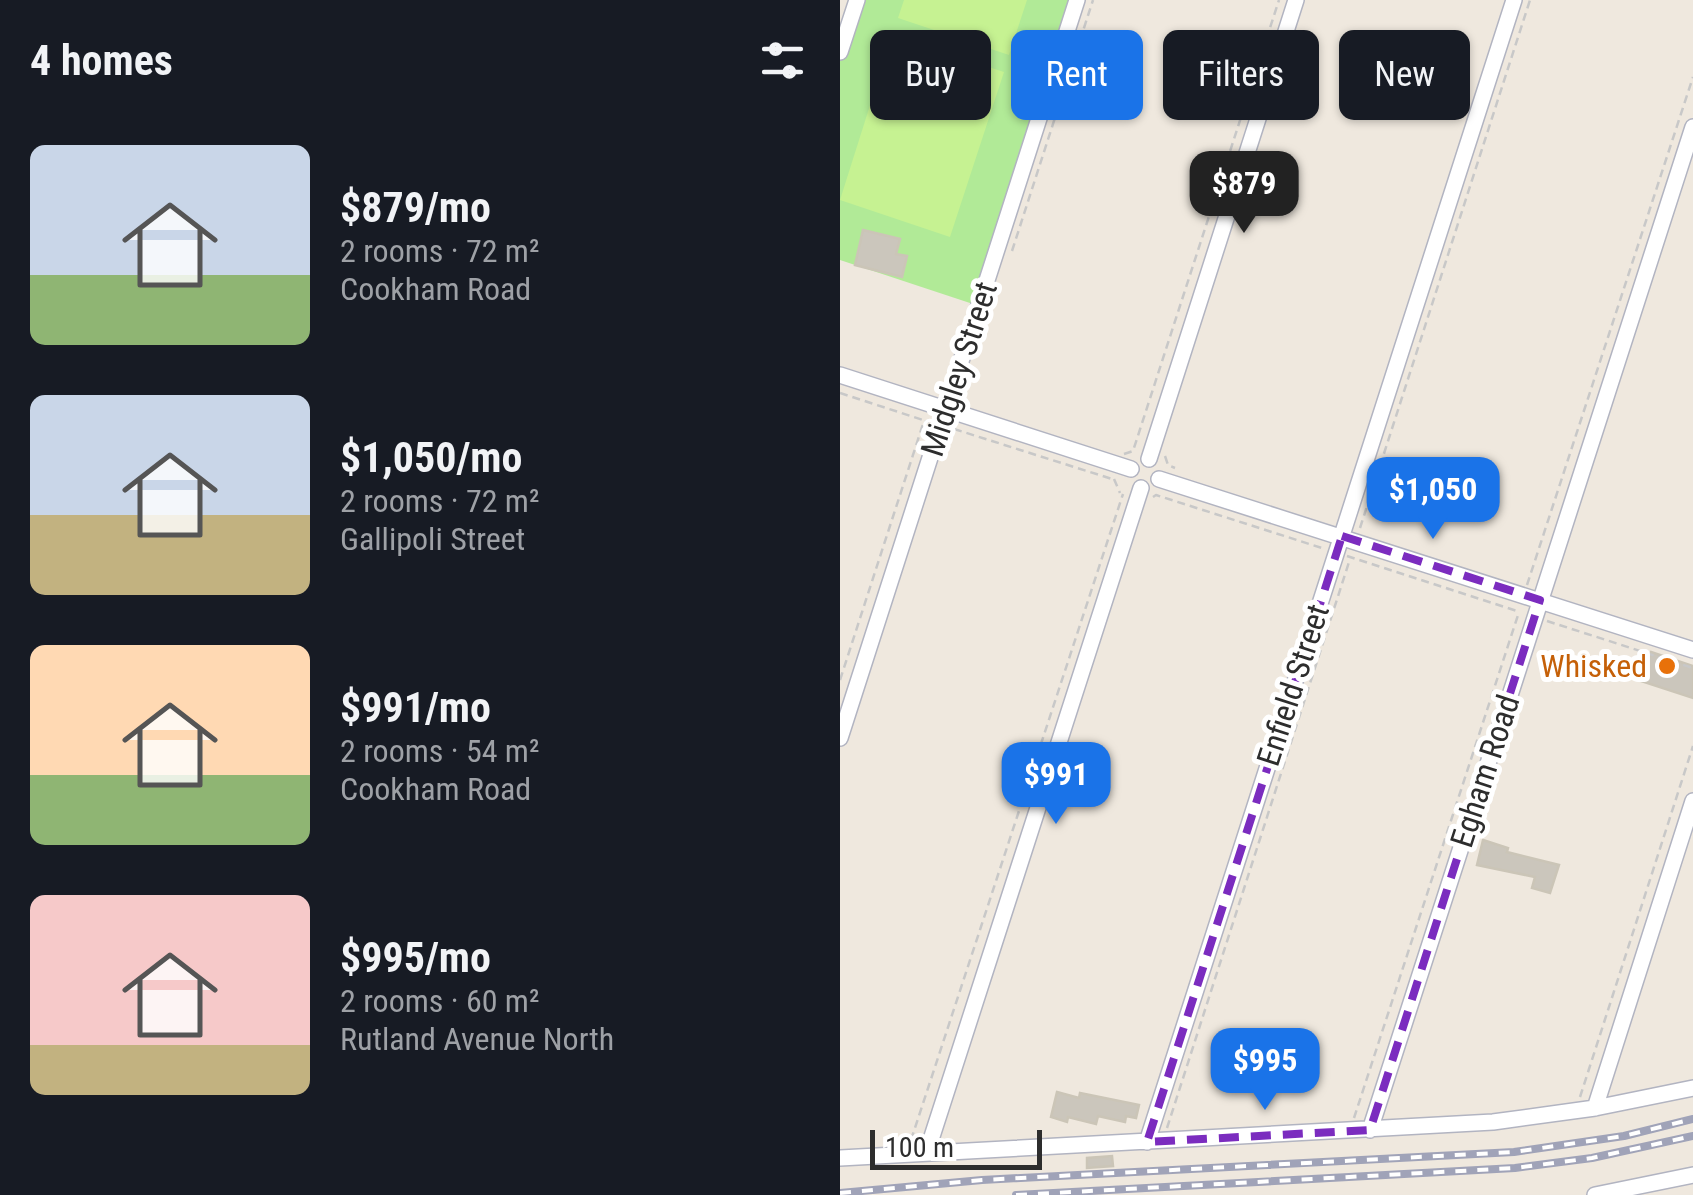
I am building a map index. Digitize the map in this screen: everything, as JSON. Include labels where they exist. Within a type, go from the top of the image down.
[{"type":"street","points":[[840,52],[857,0]]},
{"type":"street","name":"Midgley Street","points":[[840,738],[1077,0]]},
{"type":"street","points":[[1125,467],[1150,453],[1296,0]]},
{"type":"street","name":"Enfield Street","points":[[1148,1142],[1349,538],[1514,0]]},
{"type":"street","name":"Egham Road","points":[[1370,1130],[1693,127]]},
{"type":"street","points":[[840,375],[1125,467],[1140,493]]},
{"type":"street","points":[[1150,453],[1164,481]]},
{"type":"street","points":[[927,1152],[1140,493],[1164,481],[1349,538],[1537,609],[1693,650]]},
{"type":"street","points":[[1595,1108],[1693,801]]},
{"type":"street","points":[[840,1158],[1493,1122],[1595,1108],[1693,1088]]},
{"type":"street","points":[[1595,1195],[1693,1175]]},
{"type":"path","points":[[1125,467],[1122,454],[1134,451],[1278,0]]},
{"type":"path","points":[[1349,538],[1530,0]]},
{"type":"path","points":[[840,393],[924,421]]},
{"type":"path","points":[[906,1154],[1120,493],[1114,480],[954,429]]},
{"type":"path","points":[[1150,453],[1166,453],[1168,465],[1175,467],[1164,481]]},
{"type":"path","points":[[1120,493],[1140,493],[1146,502],[1156,495],[1343,555],[1537,609],[1693,668]]},
{"type":"path","points":[[1165,1134],[1343,555]]},
{"type":"path","points":[[1578,1103],[1693,746]]},
{"type":"highlighted area","points":[[1342,536],[1540,600],[1370,1130],[1147,1142]]},
{"type":"green space","points":[[857,0],[1077,0],[1067,30],[1011,30],[1011,120],[1039,120],[979,306],[840,260],[840,52]]},
{"type":"green space","points":[[904,0],[1027,0],[1017,30],[1011,30],[1009,55],[991,49],[991,30],[934,30],[898,18]]},
{"type":"green space","points":[[991,68],[1004,72],[991,112]]},
{"type":"green space","points":[[870,105],[870,120],[988,120],[950,237],[840,200]]},
{"type":"building","points":[[863,230],[900,239],[896,254],[907,256],[902,277],[855,265]]},
{"type":"building","points":[[1651,652],[1693,666],[1693,698],[1641,681]]},
{"type":"building","points":[[1483,840],[1508,848],[1507,852],[1559,865],[1550,893],[1532,888],[1535,877],[1477,865]]},
{"type":"building","points":[[1057,1092],[1139,1105],[1136,1118],[1126,1116],[1125,1122],[1098,1116],[1096,1124],[1051,1117]]},
{"type":"building","points":[[1112,1156],[1113,1166],[1087,1168],[1087,1158]]},
{"type":"railway","points":[[840,1193],[982,1180],[1514,1152],[1624,1136],[1693,1119]]},
{"type":"railway","points":[[1016,1195],[1515,1168],[1592,1158],[1693,1136]]},
{"type":"place","name":"Whisked","points":[[1667,666]]}]
